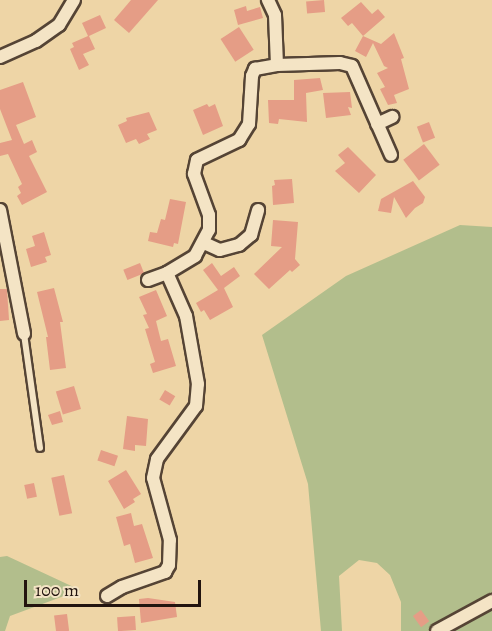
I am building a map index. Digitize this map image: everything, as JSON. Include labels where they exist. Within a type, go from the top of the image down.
[{"type":"street","points":[[0,57],[36,41],[59,25],[74,0]]},
{"type":"street","points":[[268,0],[275,15],[277,65]]},
{"type":"street","points":[[147,280],[167,273],[195,256],[204,243],[209,230],[209,215],[194,174],[197,160],[238,140],[249,124],[252,76],[255,69],[277,65],[340,63],[352,66],[391,155]]},
{"type":"street","points":[[377,124],[392,117]]},
{"type":"street","points":[[0,210],[24,334]]},
{"type":"street","points":[[204,243],[220,250],[239,245],[250,235],[258,210]]},
{"type":"street","points":[[107,596],[122,587],[171,574],[170,540],[153,478],[157,459],[196,406],[198,384],[186,316],[167,273]]},
{"type":"street","points":[[437,631],[492,601]]},
{"type":"lane","points":[[24,334],[40,448]]},
{"type":"green space","points":[[460,225],[492,227],[492,631],[401,631],[401,602],[390,575],[377,563],[359,560],[339,576],[342,631],[321,631],[308,484],[262,335],[346,276]]},
{"type":"green space","points":[[7,556],[80,590],[10,616],[5,631],[0,631],[0,557]]},
{"type":"building","points":[[131,0],[158,0],[129,33],[114,20]]},
{"type":"building","points":[[324,0],[325,12],[307,14],[306,2]]},
{"type":"building","points":[[361,2],[372,14],[378,9],[385,17],[363,36],[352,23],[348,26],[341,18]]},
{"type":"building","points":[[246,6],[247,11],[260,7],[263,18],[238,25],[234,10]]},
{"type":"building","points":[[100,15],[106,28],[89,36],[95,49],[83,54],[89,65],[79,70],[70,49],[74,47],[72,43],[88,36],[82,23]]},
{"type":"building","points":[[239,27],[254,50],[235,62],[221,39]]},
{"type":"building","points":[[394,33],[404,58],[401,59],[409,89],[394,95],[397,103],[388,105],[380,89],[385,87],[377,73],[388,68],[384,66],[373,43],[366,57],[355,51],[363,36],[381,44]]},
{"type":"building","points":[[320,78],[323,90],[306,93],[307,122],[279,119],[278,124],[269,123],[268,100],[294,100],[294,80]]},
{"type":"building","points":[[23,82],[36,117],[16,125],[24,144],[32,140],[37,152],[29,156],[47,192],[22,205],[17,196],[21,193],[18,187],[22,184],[8,154],[0,156],[0,143],[12,140],[0,109],[0,90]]},
{"type":"building","points":[[350,92],[352,108],[348,107],[351,115],[326,118],[323,93]]},
{"type":"building","points":[[207,104],[209,107],[215,104],[223,126],[203,135],[193,110]]},
{"type":"building","points":[[149,112],[157,130],[147,134],[150,139],[139,144],[136,139],[126,143],[118,125],[127,121],[126,118]]},
{"type":"building","points":[[429,122],[435,138],[423,143],[417,127]]},
{"type":"building","points":[[424,144],[440,165],[419,180],[403,160]]},
{"type":"building","points":[[348,147],[376,175],[359,193],[335,171],[345,163],[338,155]]},
{"type":"building","points":[[292,179],[294,203],[273,205],[274,180]]},
{"type":"building","points":[[413,181],[425,197],[423,203],[406,218],[394,197],[391,213],[378,211],[381,199]]},
{"type":"building","points":[[170,199],[186,202],[178,244],[174,243],[173,247],[148,241],[150,232],[157,233],[161,219],[165,220]]},
{"type":"building","points":[[273,220],[298,222],[295,259],[300,265],[292,272],[290,270],[269,289],[254,274],[282,247],[271,246]]},
{"type":"building","points":[[44,232],[51,255],[45,257],[47,262],[31,267],[26,249],[35,246],[32,236]]},
{"type":"building","points":[[140,263],[144,273],[127,280],[123,270]]},
{"type":"building","points":[[212,263],[221,276],[234,267],[240,276],[224,288],[233,307],[210,320],[204,310],[201,312],[196,303],[218,290],[203,270]]},
{"type":"building","points":[[54,288],[63,322],[60,322],[66,368],[50,370],[46,337],[48,337],[37,292]]},
{"type":"building","points":[[0,289],[7,289],[9,320],[0,321]]},
{"type":"building","points":[[156,290],[167,316],[156,321],[161,341],[168,339],[176,366],[153,373],[150,364],[155,362],[145,329],[149,328],[143,315],[147,314],[139,297]]},
{"type":"building","points":[[74,386],[81,409],[63,415],[56,392]]},
{"type":"building","points":[[165,390],[175,396],[170,406],[159,399]]},
{"type":"building","points":[[60,411],[63,422],[52,425],[48,415]]},
{"type":"building","points":[[127,416],[148,419],[146,446],[135,445],[135,451],[123,449]]},
{"type":"building","points":[[101,450],[118,456],[114,466],[97,460]]},
{"type":"building","points":[[126,470],[141,494],[133,499],[135,502],[124,509],[108,481]]},
{"type":"building","points":[[64,475],[72,513],[59,516],[51,478]]},
{"type":"building","points":[[34,483],[37,497],[27,499],[24,485]]},
{"type":"building","points":[[131,513],[134,526],[142,524],[153,558],[135,563],[130,544],[124,546],[116,517]]},
{"type":"building","points":[[139,599],[175,602],[177,617],[141,623]]},
{"type":"building","points":[[421,610],[429,621],[421,627],[413,616]]},
{"type":"building","points":[[67,614],[69,631],[56,631],[54,616]]},
{"type":"building","points":[[135,616],[136,630],[118,631],[117,617]]}]
